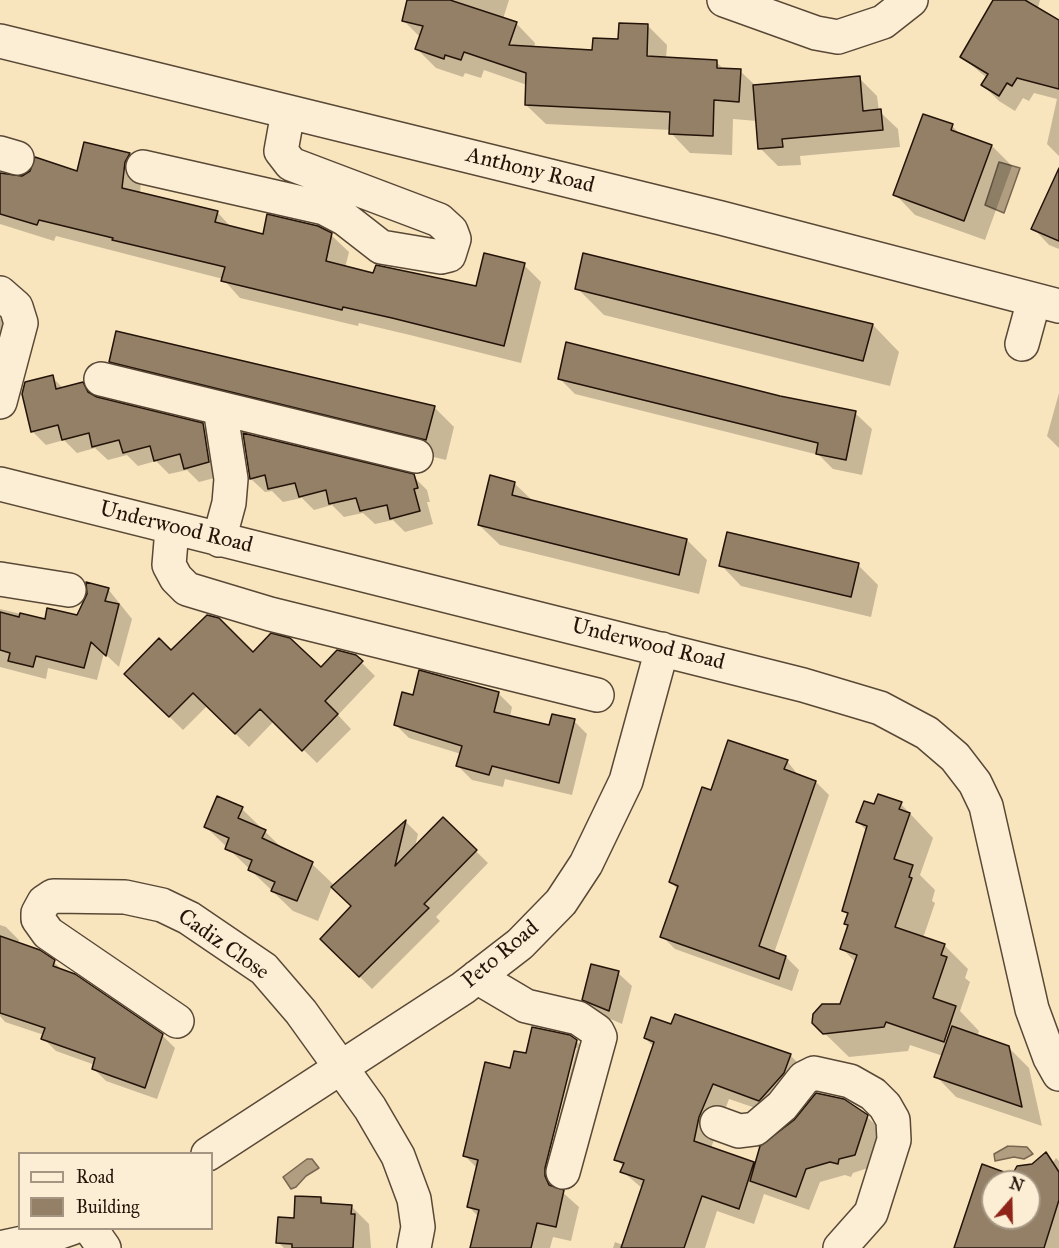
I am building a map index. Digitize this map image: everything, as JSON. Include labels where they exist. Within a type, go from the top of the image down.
[{"type":"street","points":[[724,0],[816,33],[838,38],[883,22],[911,0]]},
{"type":"street","name":"Anthony Road","points":[[0,41],[721,218],[1047,303]]},
{"type":"street","points":[[143,167],[324,208],[345,219],[381,247],[441,257],[449,255],[454,238],[451,231],[439,220],[291,164],[281,152],[288,112]]},
{"type":"street","points":[[0,293],[16,308],[21,324],[0,402]]},
{"type":"street","points":[[1022,344],[1047,303]]},
{"type":"street","points":[[101,379],[416,456]]},
{"type":"street","points":[[219,408],[231,479],[229,503],[219,540]]},
{"type":"street","name":"Underwood Road","points":[[0,484],[172,529],[662,649],[880,708],[927,733],[955,757],[975,783],[986,806],[1032,1009],[1050,1058],[1059,1074]]},
{"type":"street","points":[[172,529],[169,565],[176,578],[187,588],[270,614],[597,695]]},
{"type":"street","points":[[0,579],[69,590]]},
{"type":"street","name":"Peto Road","points":[[211,1152],[477,977],[520,944],[561,902],[586,864],[626,781],[662,649]]},
{"type":"street","name":"Cadiz Close","points":[[177,1021],[64,945],[40,924],[38,913],[47,899],[53,896],[125,897],[162,904],[219,938],[264,969],[301,1012],[339,1068],[370,1108],[398,1156],[414,1199],[418,1227],[414,1248]]},
{"type":"street","points":[[477,977],[526,1006],[578,1018],[597,1031],[600,1037],[563,1172]]},
{"type":"street","points":[[717,1123],[739,1131],[755,1129],[782,1106],[804,1078],[814,1073],[850,1081],[873,1094],[893,1120],[894,1140],[871,1213],[840,1248]]},
{"type":"street","points":[[0,1248],[37,1240],[66,1230]]},
{"type":"street","points":[[91,1230],[104,1248]]},
{"type":"shaded area","points":[[999,162],[1020,168],[1004,213],[985,205]]},
{"type":"shaded area","points":[[1008,1146],[1027,1147],[1033,1154],[1024,1159],[1014,1157],[995,1161],[994,1154]]},
{"type":"shaded area","points":[[307,1159],[312,1159],[319,1168],[291,1189],[283,1177]]},
{"type":"building","points":[[407,0],[450,0],[517,22],[509,45],[592,50],[593,38],[618,39],[619,23],[648,24],[647,56],[717,60],[717,68],[741,69],[739,102],[714,100],[713,136],[669,134],[670,112],[525,105],[526,73],[464,52],[461,60],[445,55],[444,59],[415,49],[423,26],[402,21]]},
{"type":"building","points":[[993,0],[1025,0],[1059,20],[1059,89],[1017,78],[1012,86],[1007,83],[999,96],[981,85],[988,74],[960,57]]},
{"type":"building","points":[[860,76],[863,111],[881,109],[883,130],[782,139],[783,147],[758,149],[753,85]]},
{"type":"building","points":[[923,114],[953,124],[951,130],[992,145],[964,221],[893,195]]},
{"type":"building","points":[[84,142],[130,153],[125,162],[122,188],[218,211],[215,222],[263,234],[267,214],[318,226],[332,233],[326,261],[373,273],[376,265],[476,286],[484,253],[525,263],[504,346],[392,318],[343,307],[342,310],[221,281],[225,267],[39,220],[37,225],[0,214],[0,173],[22,176],[30,171],[35,157],[77,171]]},
{"type":"building","points":[[1059,168],[1059,241],[1031,229]]},
{"type":"building","points":[[583,253],[873,324],[863,361],[575,289]]},
{"type":"building","points":[[116,331],[435,406],[426,440],[109,362]]},
{"type":"building","points":[[566,342],[780,396],[856,411],[846,460],[816,454],[818,443],[558,379]]},
{"type":"building","points":[[53,375],[56,389],[83,382],[88,392],[97,397],[203,423],[209,462],[184,469],[180,454],[154,461],[150,446],[123,453],[119,440],[92,447],[89,433],[62,440],[58,425],[31,432],[22,394],[25,382]]},
{"type":"building","points":[[243,433],[414,474],[418,488],[414,489],[420,511],[390,519],[387,505],[360,511],[356,498],[329,504],[326,490],[299,497],[295,483],[268,489],[265,475],[250,479]]},
{"type":"building","points":[[490,475],[515,482],[512,495],[687,539],[679,575],[478,525]]},
{"type":"building","points":[[727,532],[859,563],[851,597],[719,566]]},
{"type":"building","points":[[86,582],[109,588],[105,601],[119,604],[106,656],[91,642],[84,668],[36,656],[33,667],[8,661],[10,653],[0,650],[0,612],[19,617],[20,613],[45,619],[47,608],[77,615],[87,594]]},
{"type":"building","points":[[207,615],[219,618],[253,652],[271,633],[290,638],[321,667],[337,650],[356,655],[363,661],[325,701],[338,714],[302,751],[260,709],[235,734],[193,693],[169,717],[124,674],[159,638],[171,650]]},
{"type":"building","points":[[419,670],[499,692],[494,712],[549,725],[552,714],[575,719],[559,783],[492,766],[489,775],[456,766],[462,746],[394,725],[402,692],[413,695]]},
{"type":"building","points":[[728,740],[788,760],[784,769],[816,781],[759,946],[786,956],[779,979],[660,937],[678,886],[669,882],[702,787],[711,790]]},
{"type":"building","points":[[878,794],[902,802],[899,809],[910,813],[894,859],[913,865],[909,877],[912,878],[895,927],[945,944],[941,955],[947,957],[933,998],[956,1006],[944,1042],[886,1022],[884,1027],[823,1034],[812,1023],[813,1014],[822,1004],[840,1004],[857,955],[840,949],[848,925],[844,924],[848,913],[842,911],[867,826],[856,822],[864,801],[874,804]]},
{"type":"building","points":[[217,796],[243,807],[238,818],[266,830],[262,838],[313,862],[297,901],[271,891],[275,882],[248,870],[252,860],[225,849],[229,838],[204,827]]},
{"type":"building","points":[[443,817],[477,850],[424,904],[429,908],[359,977],[320,939],[351,906],[331,887],[406,820],[395,866]]},
{"type":"building","points":[[0,936],[40,950],[55,960],[53,966],[75,974],[163,1034],[145,1088],[92,1069],[95,1058],[41,1039],[45,1028],[0,1013]]},
{"type":"building","points":[[591,964],[619,971],[609,1011],[582,1000]]},
{"type":"building","points":[[675,1014],[791,1054],[784,1073],[759,1101],[713,1084],[699,1117],[694,1141],[754,1162],[739,1209],[702,1196],[684,1248],[621,1248],[644,1180],[620,1172],[624,1163],[614,1160],[654,1042],[644,1038],[651,1017],[671,1024]]},
{"type":"building","points":[[952,1026],[1009,1046],[1022,1107],[934,1077]]},
{"type":"building","points":[[532,1027],[570,1035],[577,1040],[545,1168],[545,1176],[549,1185],[564,1190],[556,1227],[537,1223],[531,1248],[470,1248],[479,1210],[467,1207],[478,1160],[463,1156],[485,1062],[510,1068],[514,1051],[526,1053]]},
{"type":"building","points":[[816,1093],[844,1099],[868,1115],[855,1155],[839,1159],[838,1164],[830,1162],[806,1169],[796,1197],[750,1181],[760,1146],[794,1120]]},
{"type":"building","points":[[1046,1152],[1059,1172],[1059,1200],[1044,1248],[954,1248],[982,1164],[998,1170],[981,1170],[981,1230],[1041,1230],[1041,1170],[1015,1170],[1017,1166],[1032,1164]]},
{"type":"building","points":[[295,1196],[321,1197],[321,1203],[352,1205],[351,1214],[355,1214],[353,1248],[292,1248],[292,1244],[276,1243],[278,1217],[294,1218]]}]
